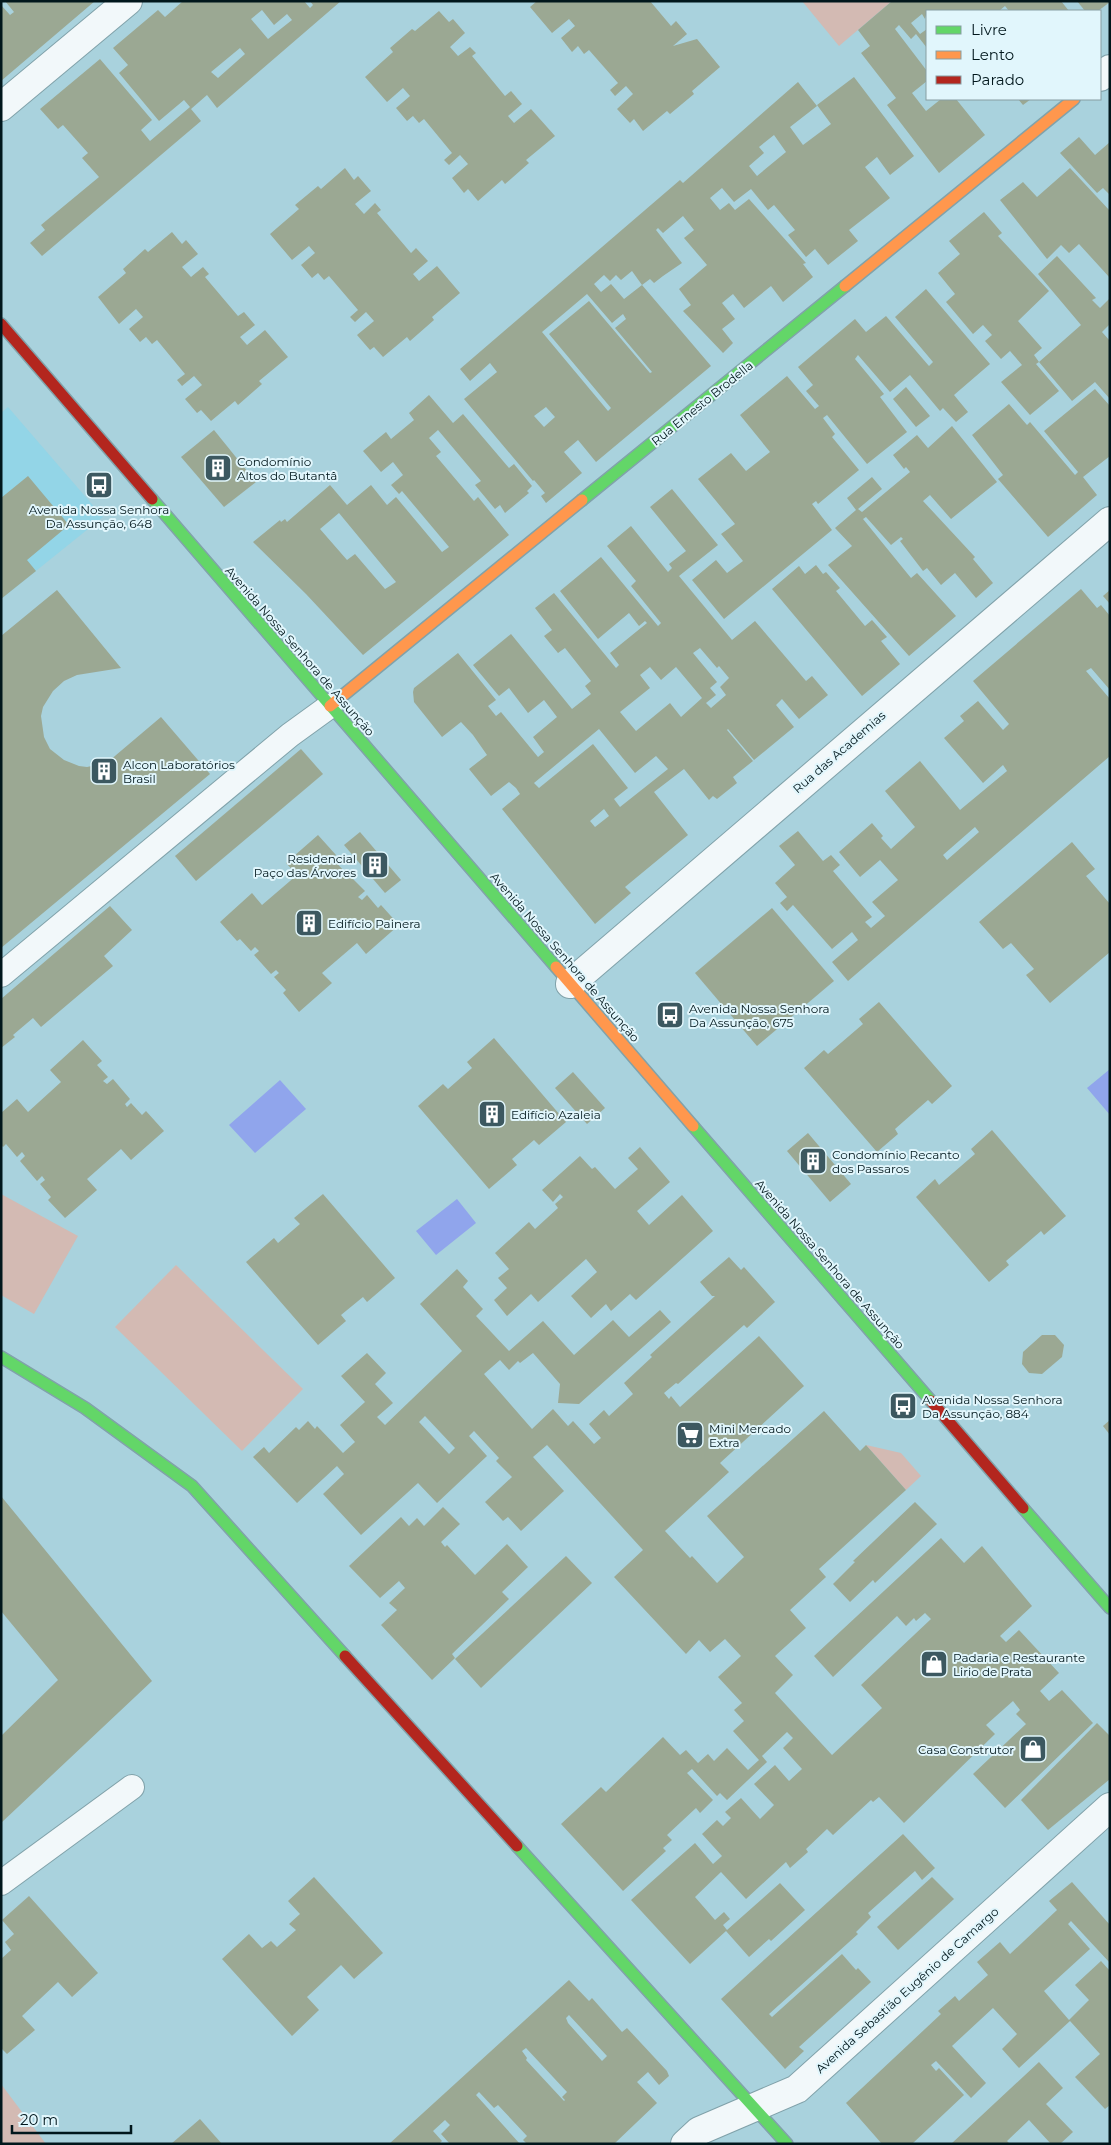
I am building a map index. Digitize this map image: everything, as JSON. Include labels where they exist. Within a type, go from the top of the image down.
[{"type":"street","points":[[1,107],[128,1]]},
{"type":"street","name":"Rua Ernesto Brodella","points":[[330,706],[1073,100]]},
{"type":"street","name":"Avenida Nossa Senhora de Assunção","points":[[1,324],[1110,1608]]},
{"type":"street","name":"Rua das Academias","points":[[570,984],[1110,521]]},
{"type":"street","points":[[1,1357],[85,1408],[192,1486],[788,2144]]},
{"type":"street","name":"Avenida Sebastião Eugênio de Camargo","points":[[685,2144],[699,2131],[797,2089],[1110,1807]]},
{"type":"lane","points":[[1,975],[282,742],[330,706]]},
{"type":"lane","points":[[1,1883],[132,1787]]},
{"type":"shaded area","points":[[802,1],[892,1],[839,46]]},
{"type":"shaded area","points":[[8,407],[103,517],[1,599],[1,413]]},
{"type":"shaded area","points":[[1,1194],[78,1236],[34,1314],[1,1295]]},
{"type":"shaded area","points":[[176,1265],[303,1389],[242,1451],[115,1327]]},
{"type":"shaded area","points":[[866,1445],[901,1453],[921,1476],[906,1490]]},
{"type":"shaded area","points":[[1,2084],[46,2144],[1,2144]]},
{"type":"water","points":[[1110,1069],[1110,1115],[1087,1088]]},
{"type":"water","points":[[280,1080],[306,1109],[255,1153],[229,1125]]},
{"type":"water","points":[[457,1199],[476,1223],[436,1255],[416,1231]]},
{"type":"building","points":[[5,1],[95,1],[1,81],[1,5],[10,15],[14,12]]},
{"type":"building","points":[[183,1],[304,1],[310,8],[313,5],[310,1],[341,1],[217,108],[207,95],[191,109],[201,121],[42,256],[30,243],[45,230],[41,225],[99,177],[82,158],[88,153],[63,125],[58,129],[40,109],[100,59],[152,120],[141,130],[150,141],[190,107],[184,100],[159,121],[119,73],[128,65],[113,48],[158,10],[165,17]],"holes":[[[262,10],[274,25],[287,14],[292,20],[268,39],[251,19]],[[240,48],[245,54],[218,78],[211,72]]]},
{"type":"building","points":[[537,1],[650,1],[671,26],[676,21],[687,34],[673,46],[697,39],[720,67],[692,91],[694,94],[670,114],[667,111],[643,131],[634,119],[630,123],[617,109],[633,94],[626,86],[615,96],[610,90],[618,83],[589,50],[584,54],[578,46],[572,52],[561,38],[575,26],[569,19],[552,33],[530,7]]},
{"type":"building","points":[[892,1],[1061,1],[1068,10],[1008,10],[1005,6],[1000,10],[926,10],[925,19],[922,14],[911,23],[920,34],[926,30],[926,47],[916,34],[911,39],[899,25],[895,29],[926,70],[926,82],[912,93],[926,111],[940,100],[957,100],[985,135],[939,173],[887,105],[896,98],[861,53],[870,46],[858,30]]},
{"type":"building","points":[[1077,1],[1110,1],[1099,10],[1084,10]]},
{"type":"building","points":[[439,11],[449,22],[453,19],[465,33],[450,47],[458,56],[470,47],[476,53],[472,56],[505,96],[511,91],[522,104],[508,116],[514,123],[531,109],[555,136],[526,160],[529,163],[505,184],[502,180],[478,201],[468,189],[464,193],[452,178],[468,164],[460,155],[449,165],[444,160],[452,153],[424,119],[419,123],[413,116],[407,121],[396,108],[410,96],[403,88],[387,102],[365,77],[393,52],[390,48],[412,29],[415,31]]},
{"type":"building","points":[[854,77],[914,156],[890,175],[877,157],[865,167],[890,198],[849,230],[858,241],[828,265],[815,249],[806,257],[788,235],[795,230],[774,205],[768,210],[751,189],[734,202],[722,188],[710,198],[720,210],[729,203],[735,210],[749,199],[806,263],[803,264],[813,277],[783,302],[771,286],[744,308],[733,294],[722,303],[735,319],[722,329],[733,343],[723,353],[683,311],[691,305],[679,289],[707,265],[684,238],[694,230],[683,216],[663,233],[658,228],[656,230],[682,263],[654,283],[650,279],[642,285],[711,366],[596,462],[578,440],[564,452],[582,473],[546,503],[541,496],[545,493],[464,399],[497,372],[490,363],[470,381],[460,369],[680,180],[683,183],[798,82],[817,106],[790,127],[803,145],[831,124],[817,105]],"holes":[[[774,135],[786,152],[757,176],[749,166],[764,153],[759,147]],[[632,271],[642,285],[624,299],[611,284],[601,292],[594,284],[604,275],[610,281],[616,275],[621,280]],[[587,294],[612,323],[623,314],[626,319],[615,328],[652,372],[650,373],[589,301],[549,334],[611,408],[608,411],[542,332]],[[546,407],[555,417],[544,427],[534,416]]]},
{"type":"building","points":[[1019,100],[1030,100],[1023,105]]},
{"type":"building","points":[[1079,137],[1095,155],[1110,142],[1110,195],[1103,188],[1097,193],[1060,153]]},
{"type":"building","points":[[345,168],[354,180],[358,176],[371,191],[355,204],[364,214],[375,203],[381,210],[377,213],[411,253],[416,248],[428,261],[413,274],[419,281],[437,266],[460,293],[432,317],[434,320],[410,341],[407,337],[383,357],[374,347],[370,350],[357,335],[374,321],[366,312],[355,322],[350,317],[358,310],[329,276],[324,280],[318,273],[312,278],[301,265],[315,253],[309,246],[292,260],[270,234],[299,209],[295,205],[318,186],[321,189]]},
{"type":"building","points":[[1070,168],[1110,211],[1110,278],[1079,244],[1069,253],[1061,245],[1047,259],[1000,200],[1023,182],[1037,197]]},
{"type":"building","points":[[984,212],[1002,233],[998,236],[1049,291],[1018,321],[1042,348],[1034,355],[1039,362],[1036,364],[1059,391],[1030,415],[1001,382],[1022,365],[1010,351],[1001,359],[985,341],[992,335],[983,325],[973,334],[946,302],[955,294],[938,273],[960,254],[949,241]]},
{"type":"building","points":[[172,232],[182,244],[186,240],[198,254],[182,267],[191,277],[203,267],[209,274],[205,277],[238,316],[244,312],[255,325],[240,337],[247,345],[265,330],[288,357],[259,381],[262,384],[238,405],[235,401],[211,421],[201,410],[197,413],[185,399],[202,385],[194,376],[182,386],[177,380],[185,374],[157,340],[152,344],[146,337],[140,342],[129,329],[143,317],[136,309],[119,324],[98,297],[126,273],[123,269],[145,249],[148,252]]},
{"type":"building","points":[[1057,256],[1096,298],[1092,300],[1100,308],[1110,298],[1110,324],[1102,332],[1110,341],[1110,399],[1095,382],[1072,401],[1039,362],[1081,325],[1038,274]]},
{"type":"building","points":[[926,289],[990,364],[954,395],[968,412],[956,422],[943,408],[940,411],[910,375],[890,392],[858,355],[855,359],[884,394],[880,397],[907,432],[867,464],[827,415],[823,418],[835,434],[832,437],[859,470],[818,504],[816,501],[812,504],[832,530],[724,619],[692,580],[716,560],[727,573],[743,561],[721,534],[735,524],[698,479],[731,453],[746,471],[770,452],[740,415],[787,376],[815,409],[819,406],[806,391],[813,385],[798,367],[855,319],[866,332],[886,316],[929,366],[933,362],[895,317]]},
{"type":"building","points":[[906,387],[930,416],[916,427],[893,399]]},
{"type":"building","points":[[1095,389],[1110,406],[1110,456],[1083,477],[1097,495],[1048,537],[998,479],[1003,475],[972,435],[1009,404],[1027,425],[1030,422],[1075,475],[1078,472],[1044,431]]},
{"type":"building","points":[[429,395],[453,423],[463,414],[509,468],[514,464],[532,486],[527,491],[529,493],[505,513],[500,505],[495,509],[475,485],[481,481],[438,430],[429,438],[441,452],[436,456],[474,501],[478,497],[509,535],[363,655],[306,594],[253,542],[280,520],[281,522],[285,519],[287,522],[330,485],[347,505],[371,485],[387,505],[396,497],[442,552],[449,547],[402,491],[399,494],[391,485],[403,475],[393,462],[381,472],[363,451],[386,432],[391,439],[414,420],[409,413]],"holes":[[[339,513],[396,582],[385,589],[355,554],[347,560],[320,529]]]},
{"type":"building","points":[[952,426],[997,482],[951,519],[930,495],[923,501],[975,557],[973,559],[993,583],[976,598],[955,573],[941,585],[927,568],[923,571],[900,541],[903,539],[901,537],[891,545],[866,517],[863,519],[911,578],[917,573],[956,616],[909,656],[828,565],[852,546],[835,528],[856,510],[847,498],[872,477],[882,489],[858,509],[862,512],[910,472],[906,467],[904,469],[893,455],[917,435],[928,448]]},
{"type":"building","name":"Condomínio Altos do Butantâ","points":[[214,430],[256,482],[224,507],[181,457]]},
{"type":"building","points":[[28,476],[69,525],[27,560],[36,571],[1,599],[1,498]]},
{"type":"building","points":[[672,489],[718,545],[679,576],[732,640],[755,621],[806,681],[812,676],[828,695],[799,719],[782,699],[776,705],[794,727],[754,760],[728,729],[753,761],[733,777],[737,783],[717,799],[713,796],[709,800],[684,769],[654,792],[688,835],[625,887],[631,893],[595,924],[502,809],[520,794],[516,788],[509,782],[491,796],[469,769],[487,755],[473,735],[461,722],[442,737],[414,702],[413,692],[414,688],[458,653],[496,700],[488,706],[496,716],[501,712],[538,757],[544,752],[533,737],[557,717],[544,700],[528,713],[509,688],[499,696],[473,665],[511,634],[572,709],[591,694],[585,686],[591,681],[565,648],[558,653],[544,636],[552,630],[535,608],[554,593],[616,668],[619,665],[610,653],[647,623],[645,621],[639,626],[629,613],[598,639],[560,591],[601,557],[658,626],[661,623],[631,586],[636,581],[607,546],[631,526],[668,572],[672,568],[669,564],[686,551],[650,507]],"holes":[[[700,648],[717,668],[719,666],[729,678],[720,687],[726,695],[711,708],[706,703],[716,695],[710,688],[717,682],[693,653]],[[650,667],[661,680],[676,667],[702,698],[681,717],[670,703],[636,731],[620,712],[650,688],[640,675]],[[599,729],[635,773],[656,756],[668,769],[620,807],[614,799],[628,788],[593,744],[539,788],[534,783]],[[604,809],[609,816],[595,827],[590,821]]]},
{"type":"building","points":[[816,565],[823,574],[826,572],[840,588],[836,591],[865,626],[872,620],[887,637],[881,641],[900,664],[862,696],[772,589],[799,566],[805,574]]},
{"type":"building","points":[[1081,589],[1097,608],[1101,605],[1110,616],[1110,690],[1091,668],[1086,671],[1110,699],[1110,756],[848,981],[832,962],[858,940],[852,932],[832,949],[793,905],[787,911],[780,903],[787,897],[775,883],[795,865],[779,846],[798,831],[823,861],[831,855],[840,865],[833,871],[872,917],[865,922],[871,928],[885,916],[872,902],[898,880],[880,860],[860,877],[839,852],[872,823],[883,836],[881,838],[891,849],[915,827],[885,791],[920,761],[960,810],[1007,771],[1003,765],[983,783],[944,738],[964,721],[960,716],[978,701],[1003,730],[1009,724],[973,681]],"holes":[[[975,827],[979,832],[947,860],[943,855]]]},
{"type":"building","name":"Alcon Laboratórios Brasil","points":[[57,590],[121,668],[77,675],[64,681],[53,691],[43,707],[41,716],[44,737],[50,749],[64,760],[79,766],[87,767],[101,764],[109,761],[161,717],[210,774],[1,948],[1,636]]},
{"type":"building","points":[[1110,590],[1110,604],[1103,596]]},
{"type":"building","points":[[301,749],[323,774],[196,881],[175,856]]},
{"type":"building","name":"Residencial Paço das Árvores","points":[[360,832],[401,880],[385,893],[344,845]]},
{"type":"building","name":"Edifício Painera","points":[[318,835],[336,855],[332,858],[344,871],[339,876],[341,878],[347,873],[365,891],[358,897],[362,900],[367,895],[378,908],[381,905],[399,925],[366,954],[357,943],[322,973],[332,983],[299,1012],[283,993],[286,990],[274,977],[279,973],[276,970],[271,974],[254,955],[259,951],[255,947],[251,951],[240,939],[237,941],[220,922],[252,893],[262,905],[297,875],[286,863]]},
{"type":"building","points":[[1072,842],[1095,869],[1086,876],[1110,904],[1110,952],[1050,1003],[1026,975],[1034,969],[1011,943],[1003,949],[979,922]]},
{"type":"building","points":[[110,906],[132,930],[104,956],[113,966],[41,1027],[33,1018],[13,1035],[15,1037],[1,1048],[1,999]]},
{"type":"building","points":[[772,908],[834,981],[757,1046],[695,973]]},
{"type":"building","points":[[879,1002],[952,1086],[932,1104],[928,1100],[895,1129],[898,1134],[877,1152],[804,1068],[824,1050],[828,1054],[863,1024],[859,1019]]},
{"type":"building","name":"Edifício Azaleia","points":[[494,1038],[566,1122],[539,1145],[534,1140],[512,1159],[517,1165],[489,1189],[418,1106],[443,1084],[448,1089],[472,1068],[467,1062]]},
{"type":"building","points":[[83,1040],[102,1061],[97,1065],[108,1077],[103,1081],[107,1084],[113,1079],[130,1099],[125,1104],[127,1107],[131,1103],[142,1115],[146,1111],[164,1131],[131,1160],[121,1149],[87,1179],[97,1190],[65,1218],[48,1200],[51,1197],[40,1184],[45,1180],[42,1176],[37,1181],[20,1161],[25,1156],[22,1152],[17,1157],[6,1144],[3,1147],[1,1145],[1,1113],[17,1099],[28,1112],[61,1082],[50,1070]]},
{"type":"building","points":[[573,1072],[605,1108],[587,1124],[555,1088]]},
{"type":"building","points":[[992,1130],[1066,1216],[1044,1235],[1041,1231],[1006,1261],[1009,1265],[989,1282],[916,1197],[935,1179],[939,1185],[975,1154],[971,1149]]},
{"type":"building","name":"Condomínio Recanto dos Passaros","points":[[808,1133],[851,1184],[830,1202],[787,1151]]},
{"type":"building","points":[[640,1147],[670,1182],[637,1211],[649,1225],[682,1195],[713,1231],[636,1300],[630,1294],[611,1311],[606,1304],[591,1318],[571,1296],[597,1272],[586,1259],[538,1302],[531,1294],[507,1316],[494,1300],[507,1288],[498,1278],[509,1269],[495,1253],[529,1222],[535,1229],[558,1208],[555,1204],[563,1197],[560,1194],[553,1202],[542,1190],[580,1156],[592,1169],[595,1167],[615,1189],[638,1169],[628,1158]]},
{"type":"building","points":[[323,1194],[395,1278],[367,1302],[363,1297],[341,1315],[346,1321],[318,1345],[246,1262],[274,1238],[278,1243],[300,1224],[294,1218]]},
{"type":"building","points":[[729,1257],[741,1270],[744,1267],[775,1302],[747,1328],[744,1325],[678,1384],[676,1383],[664,1393],[669,1399],[671,1396],[680,1407],[759,1336],[804,1386],[720,1463],[729,1472],[665,1531],[690,1558],[692,1556],[717,1583],[744,1557],[707,1516],[824,1411],[860,1451],[866,1445],[906,1490],[819,1569],[826,1577],[790,1610],[806,1628],[775,1656],[793,1675],[775,1693],[832,1755],[882,1708],[861,1685],[931,1619],[925,1613],[916,1621],[914,1618],[906,1626],[897,1616],[833,1677],[814,1656],[941,1538],[964,1563],[982,1546],[1032,1606],[1000,1636],[1006,1642],[1019,1630],[1059,1673],[1040,1691],[1049,1701],[1062,1690],[1093,1723],[1005,1808],[973,1774],[1026,1724],[1016,1714],[1020,1710],[1013,1701],[986,1725],[995,1734],[904,1823],[879,1797],[873,1802],[871,1800],[833,1835],[827,1829],[806,1849],[808,1852],[790,1868],[786,1862],[746,1899],[721,1872],[695,1897],[715,1920],[724,1912],[730,1919],[723,1925],[727,1930],[780,1883],[805,1910],[771,1941],[769,1939],[749,1957],[726,1931],[690,1964],[631,1900],[695,1843],[713,1864],[722,1856],[702,1834],[717,1820],[723,1826],[731,1818],[725,1812],[741,1798],[760,1819],[774,1805],[754,1784],[775,1765],[789,1781],[802,1769],[783,1748],[793,1738],[787,1732],[762,1756],[767,1762],[727,1800],[720,1793],[717,1796],[692,1769],[687,1773],[713,1800],[700,1813],[696,1808],[667,1835],[672,1840],[663,1848],[666,1851],[623,1891],[561,1824],[601,1787],[606,1792],[663,1737],[680,1755],[686,1750],[698,1763],[708,1754],[714,1761],[727,1748],[748,1770],[759,1760],[733,1731],[744,1721],[734,1710],[742,1703],[718,1677],[741,1656],[725,1639],[710,1652],[699,1640],[686,1654],[614,1577],[643,1550],[547,1445],[533,1457],[564,1491],[521,1531],[508,1517],[503,1521],[485,1502],[512,1477],[496,1461],[499,1458],[474,1431],[469,1436],[487,1456],[437,1503],[418,1483],[361,1535],[323,1494],[344,1474],[337,1466],[297,1503],[253,1457],[264,1447],[269,1453],[296,1427],[299,1430],[308,1421],[315,1429],[317,1426],[343,1453],[355,1442],[340,1425],[365,1402],[341,1376],[367,1353],[386,1373],[375,1384],[393,1403],[377,1417],[385,1425],[462,1351],[420,1304],[457,1269],[468,1281],[463,1287],[483,1309],[476,1316],[509,1351],[543,1321],[574,1355],[613,1320],[629,1337],[660,1310],[671,1322],[579,1404],[558,1403],[560,1384],[533,1353],[520,1363],[518,1361],[509,1370],[500,1360],[484,1374],[532,1429],[553,1409],[568,1426],[573,1421],[594,1444],[601,1438],[589,1424],[604,1410],[609,1416],[633,1394],[624,1383],[652,1357],[650,1355],[715,1296],[712,1296],[700,1282]],"holes":[[[425,1416],[455,1448],[449,1454],[419,1422]]]},
{"type":"building","points":[[1042,1335],[1055,1335],[1064,1345],[1062,1357],[1042,1374],[1029,1373],[1022,1364],[1023,1352]]},
{"type":"building","points":[[1110,1420],[1110,1435],[1103,1426]]},
{"type":"building","points":[[1,1496],[152,1681],[1,1823],[1,1736],[58,1680],[1,1611]]},
{"type":"building","points":[[915,1502],[937,1524],[875,1583],[873,1580],[850,1602],[833,1584],[855,1562],[853,1561]]},
{"type":"building","points":[[443,1507],[460,1524],[441,1542],[445,1547],[447,1545],[475,1575],[507,1544],[528,1567],[502,1592],[509,1599],[452,1654],[455,1658],[432,1680],[381,1625],[397,1610],[389,1603],[405,1588],[399,1581],[380,1598],[349,1566],[401,1517],[409,1526],[417,1518],[424,1526]]},
{"type":"building","points":[[566,1556],[592,1583],[481,1688],[455,1659]]},
{"type":"building","points":[[1097,1723],[1110,1736],[1110,1779],[1048,1830],[1021,1800]]},
{"type":"building","points":[[903,1834],[935,1868],[922,1880],[915,1871],[868,1913],[871,1917],[856,1932],[858,1934],[769,2014],[772,2017],[842,1954],[856,1970],[858,1968],[871,1982],[799,2047],[804,2051],[785,2069],[721,1999]]},
{"type":"building","points":[[314,1877],[383,1953],[354,1979],[341,1965],[307,1997],[319,2010],[292,2036],[222,1959],[249,1934],[262,1948],[271,1941],[277,1947],[296,1930],[289,1924],[300,1914],[288,1901]]},
{"type":"building","points":[[932,1877],[954,1899],[898,1950],[877,1927]]},
{"type":"building","points":[[1072,1882],[1110,1925],[1110,1963],[1071,1921],[1068,1924],[1090,1949],[1044,1991],[1069,2020],[1089,2000],[1075,1985],[1101,1961],[1110,1971],[1110,2105],[1105,2109],[1075,2077],[1100,2054],[1070,2021],[1019,2068],[1002,2049],[1017,2034],[993,2008],[952,2046],[986,2083],[971,2098],[936,2061],[931,2065],[936,2071],[939,2068],[964,2095],[912,2144],[882,2144],[846,2103],[941,2014],[938,2011],[955,1996],[959,2001],[988,1975],[977,1962],[1000,1942],[1010,1954],[1057,1910],[1049,1901]]},
{"type":"building","points":[[29,1896],[98,1973],[72,1997],[58,1982],[22,2016],[35,2030],[7,2054],[1,2048],[1,1959],[11,1950],[5,1942],[14,1934],[2,1920]]},
{"type":"building","points":[[569,1980],[589,2001],[592,1998],[622,2032],[627,2028],[667,2071],[669,2076],[659,2085],[648,2072],[637,2082],[657,2103],[614,2144],[527,2144],[523,2140],[527,2136],[498,2105],[494,2108],[479,2092],[476,2095],[520,2144],[450,2144],[441,2134],[450,2125],[445,2120],[433,2131],[442,2141],[439,2144],[389,2144]],"holes":[[[569,2015],[607,2056],[602,2061],[568,2023],[566,2018]],[[526,2048],[567,2092],[562,2097],[564,2101],[526,2060],[527,2058],[522,2051]]]},
{"type":"building","points":[[1039,2062],[1063,2088],[1046,2104],[1073,2132],[1060,2144],[1051,2144],[1029,2120],[1007,2141],[1010,2144],[951,2144]]},
{"type":"building","points":[[200,2119],[222,2144],[171,2144]]},
{"type":"traffic: fast","points":[[582,500],[845,286]]},
{"type":"traffic: fast","points":[[152,499],[556,967]]},
{"type":"traffic: fast","points":[[693,1126],[931,1401]]},
{"type":"traffic: fast","points":[[1,1357],[85,1408],[192,1486],[345,1656]]},
{"type":"traffic: fast","points":[[1023,1508],[1110,1608]]},
{"type":"traffic: fast","points":[[517,1846],[787,2144]]},
{"type":"traffic: slow","points":[[845,286],[1073,100]]},
{"type":"traffic: slow","points":[[330,706],[582,500]]},
{"type":"traffic: slow","points":[[556,967],[693,1126]]},
{"type":"traffic: jam","points":[[1,324],[152,499]]},
{"type":"traffic: jam","points":[[931,1401],[1023,1508]]},
{"type":"traffic: jam","points":[[345,1656],[517,1846]]},
{"type":"place","name":"Condomínio Altos do Butantâ","points":[[218,468]]},
{"type":"place","name":"Avenida Nossa Senhora Da Assunção, 648","points":[[99,485]]},
{"type":"place","name":"Alcon Laboratórios Brasil","points":[[104,771]]},
{"type":"place","name":"Residencial Paço das Árvores","points":[[375,865]]},
{"type":"place","name":"Edifício Painera","points":[[309,923]]},
{"type":"place","name":"Avenida Nossa Senhora Da Assunção, 675","points":[[670,1015]]},
{"type":"place","name":"Edifício Azaleia","points":[[492,1114]]},
{"type":"place","name":"Condomínio Recanto dos Passaros","points":[[813,1161]]},
{"type":"place","name":"Avenida Nossa Senhora Da Assunção, 884","points":[[903,1406]]},
{"type":"place","name":"Mini Mercado Extra","points":[[690,1435]]},
{"type":"place","name":"Padaria e Restaurante Lirio de Prata","points":[[934,1664]]},
{"type":"place","name":"Casa Construtor","points":[[1033,1749]]}]
